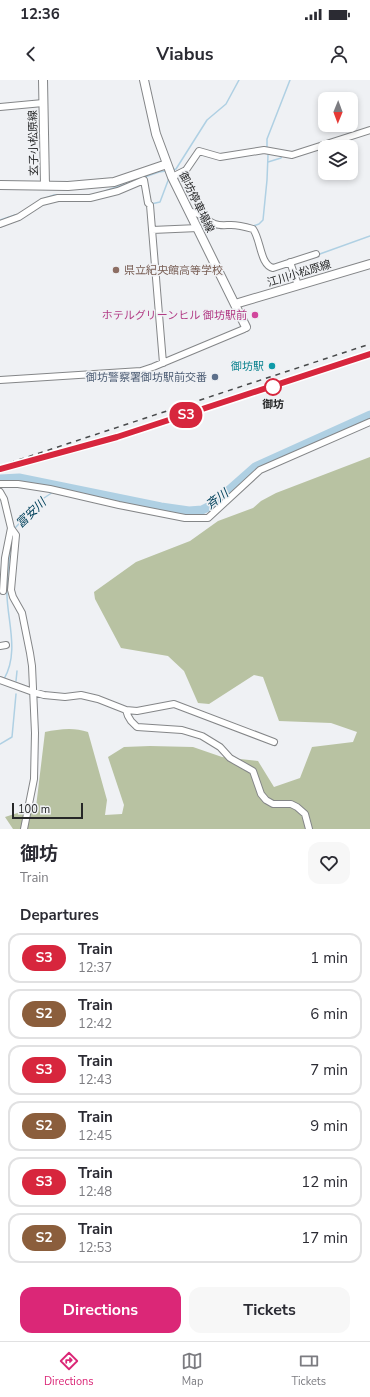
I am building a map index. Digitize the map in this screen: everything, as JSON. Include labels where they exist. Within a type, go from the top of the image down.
[{"type":"main road","name":"玄子小松原線","points":[[0,185],[45,185],[43,80]]},
{"type":"main road","name":"御坊停車場線","points":[[144,80],[154,129],[172,177],[246,327]]},
{"type":"main road","points":[[45,185],[94,185],[114,182],[167,164]]},
{"type":"main road","name":"江川小松原線","points":[[235,304],[370,264]]},
{"type":"street","points":[[0,107],[43,103]]},
{"type":"street","points":[[172,177],[186,170],[199,151],[220,157],[264,150],[292,155],[370,130]]},
{"type":"street","points":[[0,224],[19,217],[42,202],[58,198],[90,198],[118,191],[144,180],[148,203],[150,205],[163,363]]},
{"type":"street","points":[[94,185],[95,196]]},
{"type":"street","points":[[190,212],[199,214],[213,224],[220,226],[233,225],[253,229],[257,234],[265,263],[268,267],[273,268],[316,254]]},
{"type":"street","points":[[152,230],[198,228]]},
{"type":"street","points":[[290,262],[298,285]]},
{"type":"street","points":[[0,380],[141,371],[244,330],[246,327]]},
{"type":"street","points":[[0,484],[18,484],[50,489],[119,506],[185,518],[208,518],[260,470],[370,422]]},
{"type":"street","points":[[0,492],[4,499],[10,528],[5,558],[3,590]]},
{"type":"street","points":[[10,528],[16,535],[11,590],[13,597],[22,613],[32,666],[35,733],[34,779],[24,829]]},
{"type":"street","points":[[0,680],[44,695],[65,697],[81,695],[98,699],[126,710],[137,711],[174,704],[274,742]]},
{"type":"street","points":[[126,710],[131,720],[138,727],[182,730],[202,736],[220,747],[230,758],[253,772],[261,794],[266,800],[273,804],[291,804],[305,814],[309,829]]},
{"type":"green space","points":[[370,457],[370,829],[13,829],[5,817],[36,807],[45,732],[77,729],[88,732],[107,800],[105,815],[122,814],[124,805],[108,757],[124,747],[193,747],[222,757],[258,761],[274,787],[300,778],[312,747],[353,742],[357,732],[331,723],[279,721],[263,677],[254,675],[209,704],[198,703],[184,671],[168,656],[121,648],[95,599],[94,592],[136,562],[190,541],[218,521],[253,508],[261,501],[276,493]]},
{"type":"waterway","points":[[172,170],[176,169],[207,120],[226,104],[239,80]]},
{"type":"waterway","points":[[267,148],[267,139],[290,80]]},
{"type":"waterway","points":[[253,226],[259,224],[263,220],[268,155]]},
{"type":"waterway","points":[[268,162],[281,158],[282,155]]},
{"type":"waterway","points":[[105,191],[159,172],[166,171]]},
{"type":"waterway","points":[[151,204],[160,202],[169,178]]},
{"type":"waterway","points":[[43,199],[58,195]]},
{"type":"waterway","points":[[0,220],[15,215]]},
{"type":"waterway","points":[[317,255],[370,236]]},
{"type":"waterway","name":"斉川","points":[[0,479],[19,478],[161,507],[189,511],[202,510],[212,505],[255,467],[370,415]]},
{"type":"waterway","name":"富安川","points":[[14,529],[44,498],[53,492]]},
{"type":"waterway","name":"富安川","points":[[4,679],[11,659],[12,648],[7,590],[10,546]]},
{"type":"waterway","points":[[16,681],[17,671]]},
{"type":"waterway","points":[[0,744],[12,737],[16,694]]},
{"type":"railway","points":[[0,466],[370,344]]},
{"type":"railway","points":[[42,458],[117,437],[370,354]]},
{"type":"train","name":"S3","points":[[0,469],[117,437],[370,354]]},
{"type":"place","name":"県立紀央館高等学校","points":[[116,270]]},
{"type":"place","name":"ホテルグリーンヒル 御坊駅前","points":[[255,315]]},
{"type":"place","name":"御坊駅","points":[[272,366]]},
{"type":"place","name":"御坊警察署御坊駅前交番","points":[[215,377]]},
{"type":"place","name":"御坊","points":[[273,387]]}]
